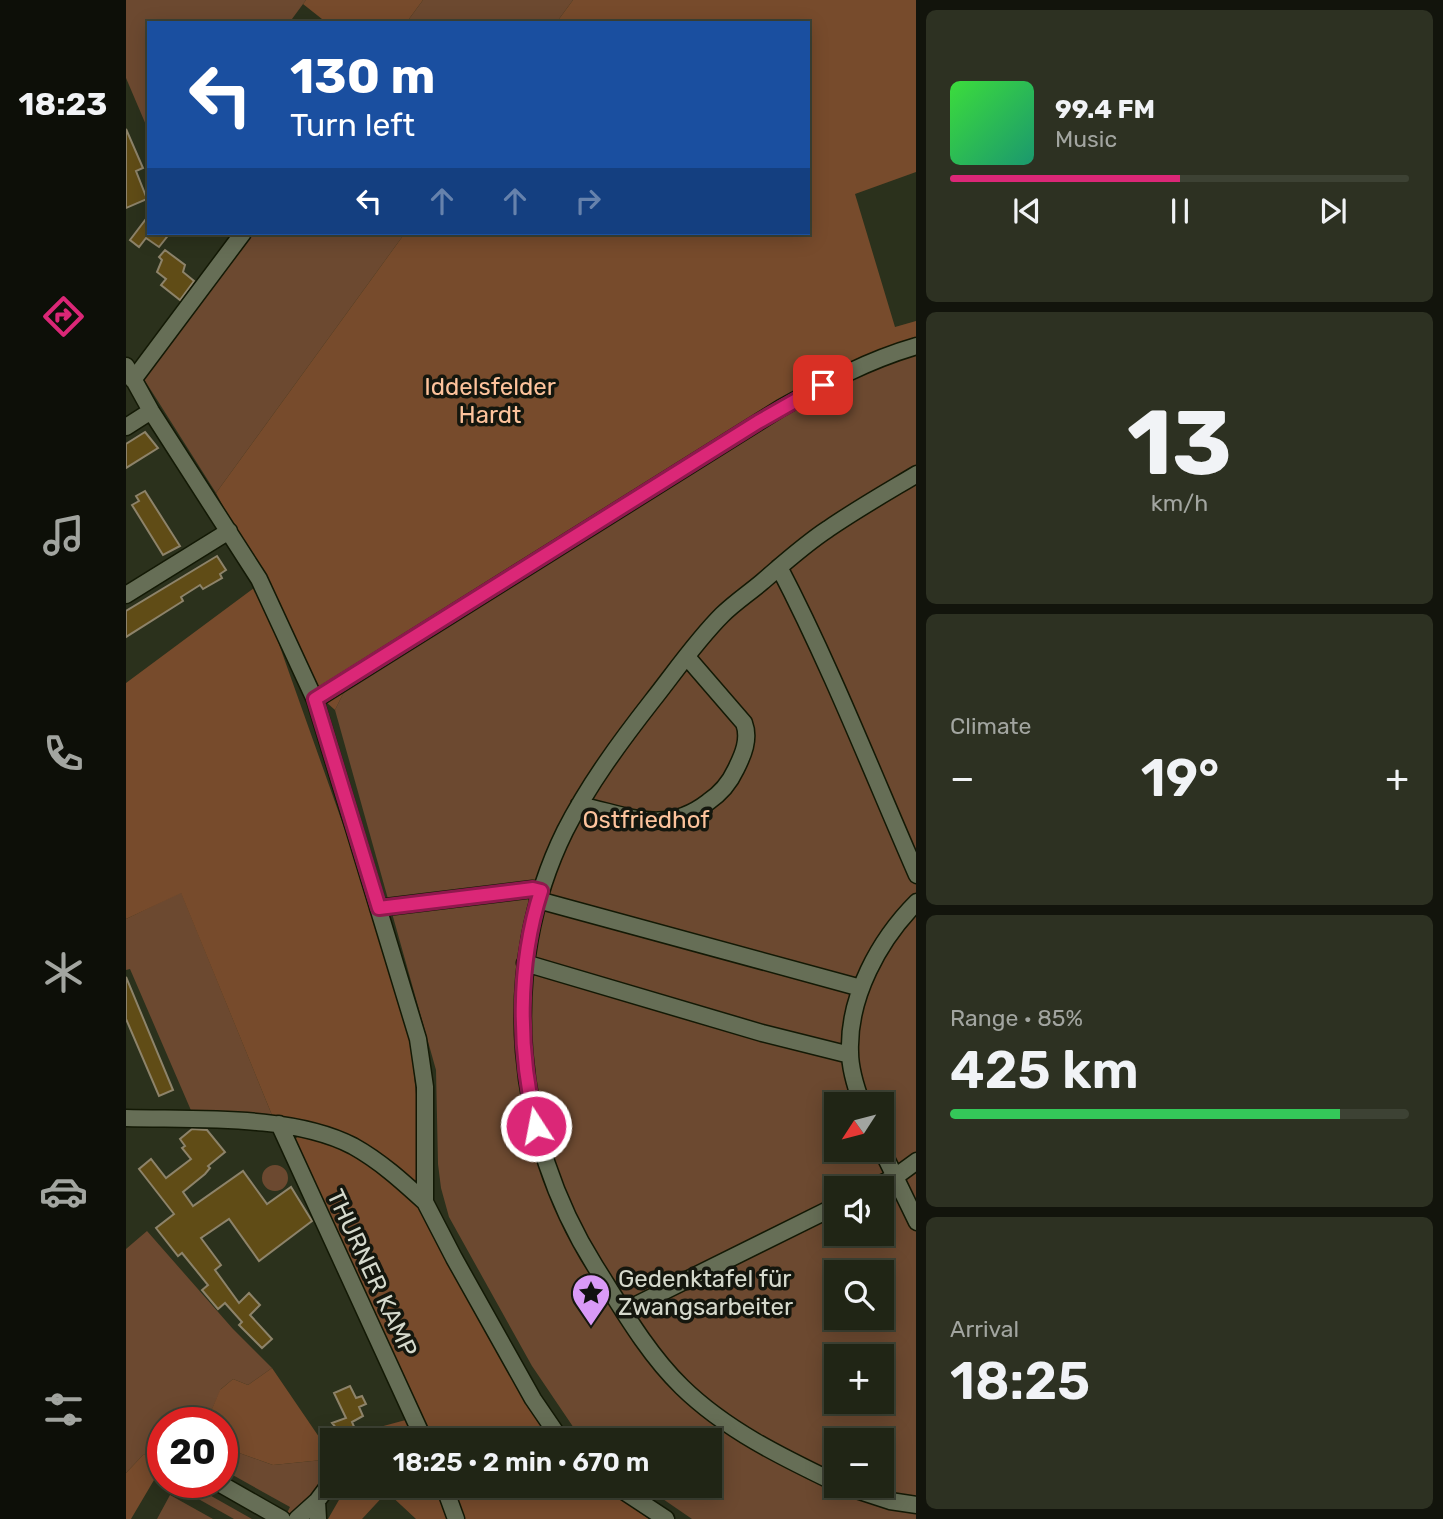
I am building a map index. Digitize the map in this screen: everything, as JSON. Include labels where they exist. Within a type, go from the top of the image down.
[{"type":"street","points":[[241,235],[130,373],[151,411],[260,582],[315,699],[411,1015],[423,1066],[425,1202]]},
{"type":"street","points":[[315,699],[781,408],[836,378],[889,354],[916,346]]},
{"type":"street","points":[[126,426],[151,411]]},
{"type":"street","points":[[824,1477],[755,1441],[710,1412],[681,1386],[654,1356],[572,1226],[547,1165],[530,1101],[523,1053],[525,963],[539,896],[564,833],[609,759],[687,657],[723,614],[825,530],[916,474]]},
{"type":"street","points":[[126,594],[229,531]]},
{"type":"street","points":[[779,567],[861,742],[916,875]]},
{"type":"street","points":[[579,806],[651,822],[678,820],[692,814],[713,798],[733,775],[745,748],[747,736],[744,723],[687,657]]},
{"type":"street","points":[[379,908],[533,889],[539,896],[861,988]]},
{"type":"street","points":[[859,1092],[850,1055],[850,1032],[861,988],[873,962],[899,922],[916,902]]},
{"type":"street","points":[[525,963],[739,1027],[850,1055]]},
{"type":"street","points":[[126,1118],[279,1124],[318,1133],[352,1145],[388,1168],[425,1202],[533,1399],[553,1428]]},
{"type":"street","name":"THURNER KAMP","points":[[279,1124],[415,1428]]},
{"type":"street","points":[[895,1177],[916,1161]]},
{"type":"street","points":[[888,1162],[916,1222]]},
{"type":"street","points":[[624,1311],[824,1212]]},
{"type":"street","points":[[238,1494],[282,1519]]},
{"type":"street","points":[[297,1519],[320,1497]]},
{"type":"street","points":[[448,1498],[456,1519]]},
{"type":"street","points":[[634,1498],[666,1519]]},
{"type":"street","points":[[881,1498],[916,1505]]},
{"type":"street","points":[[317,1501],[318,1519]]},
{"type":"green space","points":[[126,0],[306,0],[290,21],[147,21],[147,127],[126,78]]},
{"type":"green space","points":[[306,0],[423,0],[407,21],[324,21],[303,4]]},
{"type":"green space","points":[[423,0],[573,0],[557,21],[407,21]]},
{"type":"green space","name":"Iddelsfelder Hardt","points":[[573,0],[916,0],[916,172],[855,194],[895,327],[916,321],[916,353],[876,366],[759,431],[346,688],[335,710],[317,694],[263,581],[216,493],[404,235],[810,235],[810,21],[557,21]]},
{"type":"green space","points":[[248,235],[404,235],[216,493],[142,376]]},
{"type":"green space","name":"Ostfriedhof","points":[[916,353],[916,1519],[692,1519],[661,1498],[722,1498],[722,1428],[574,1428],[532,1366],[449,1217],[438,1164],[436,1070],[335,710],[346,688],[759,431],[876,366]]},
{"type":"green space","points":[[258,585],[373,909],[410,1035],[418,1114],[417,1183],[363,1146],[274,1120],[181,893],[126,919],[126,683]]},
{"type":"green space","points":[[181,892],[274,1120],[193,1115],[130,969],[126,970],[126,919]]},
{"type":"green space","points":[[299,1135],[342,1146],[407,1192],[424,1215],[548,1428],[423,1428],[292,1143]]},
{"type":"green space","points":[[275,1165],[284,1169],[288,1178],[284,1187],[275,1191],[266,1187],[262,1178],[266,1169]]},
{"type":"green space","points":[[147,1231],[233,1329],[272,1368],[248,1385],[233,1379],[221,1389],[213,1407],[147,1407],[147,1454],[143,1455],[126,1473],[126,1249]]},
{"type":"green space","points":[[272,1368],[320,1438],[320,1460],[273,1465],[238,1453],[238,1407],[213,1407],[220,1390],[233,1379],[248,1385]]},
{"type":"green space","points":[[413,1418],[417,1428],[376,1428]]},
{"type":"green space","points":[[238,1453],[273,1465],[320,1460],[320,1489],[306,1507],[289,1516],[286,1515],[290,1507],[238,1478]]},
{"type":"green space","points":[[147,1454],[147,1492],[131,1519],[126,1519],[126,1473],[143,1455]]},
{"type":"green space","points":[[168,1498],[175,1498],[213,1519],[157,1519]]},
{"type":"green space","points":[[197,1498],[215,1498],[252,1519],[234,1519]]},
{"type":"green space","points":[[340,1498],[381,1498],[362,1519],[328,1519]]},
{"type":"green space","points":[[393,1498],[445,1498],[452,1519],[416,1519]]},
{"type":"green space","points":[[453,1498],[619,1498],[649,1519],[460,1519]]},
{"type":"building","points":[[126,129],[143,168],[136,171],[147,199],[126,208]]},
{"type":"building","points":[[147,218],[147,235],[168,235],[159,247],[146,238],[139,247],[130,240]]},
{"type":"building","points":[[165,250],[185,265],[183,272],[194,281],[180,300],[161,285],[166,279],[157,272],[162,260],[159,257]]},
{"type":"building","points":[[145,432],[158,448],[126,468],[126,444]]},
{"type":"building","points":[[145,491],[180,546],[163,555],[132,505],[139,501],[136,496]]},
{"type":"building","points":[[217,556],[226,570],[220,574],[222,578],[203,589],[200,585],[181,597],[183,601],[126,637],[126,611]]},
{"type":"building","points":[[126,977],[173,1090],[159,1096],[126,1019]]},
{"type":"building","points":[[192,1129],[207,1130],[225,1152],[208,1166],[210,1168],[205,1174],[183,1192],[193,1206],[243,1171],[267,1204],[291,1187],[312,1221],[259,1261],[229,1219],[201,1238],[221,1265],[215,1270],[239,1303],[249,1293],[260,1305],[250,1315],[272,1339],[262,1348],[239,1325],[242,1322],[225,1303],[218,1309],[202,1290],[208,1285],[182,1253],[178,1256],[156,1228],[174,1214],[139,1169],[151,1159],[166,1178],[191,1159],[182,1148],[185,1146],[180,1139]]},
{"type":"building","points":[[350,1386],[356,1398],[362,1396],[366,1404],[359,1407],[363,1416],[352,1422],[355,1428],[336,1428],[332,1423],[346,1418],[334,1393]]},
{"type":"place","name":"Gedenktafel für Zwangsarbeiter","points":[[591,1327]]},
{"type":"route","points":[[536,1126],[523,1053],[523,1004],[527,946],[541,891],[533,889],[379,908],[315,699],[758,422],[823,385]]}]
